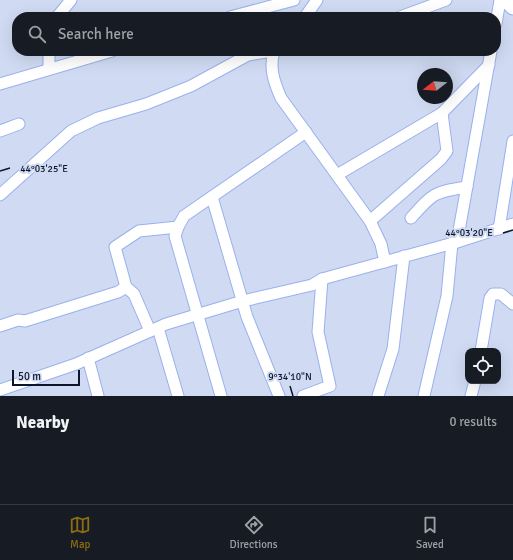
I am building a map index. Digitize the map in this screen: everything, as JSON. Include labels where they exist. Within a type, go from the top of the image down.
[{"type":"street","points":[[61,12],[71,0]]},
{"type":"street","points":[[249,12],[294,0]]},
{"type":"street","points":[[309,12],[317,0]]},
{"type":"street","points":[[414,12],[446,0]]},
{"type":"street","points":[[501,15],[508,2]]},
{"type":"street","points":[[49,56],[49,69]]},
{"type":"street","points":[[0,84],[94,56]]},
{"type":"street","points":[[0,195],[71,131],[98,118],[146,104],[191,86],[246,56]]},
{"type":"street","points":[[272,56],[273,81],[281,98],[370,221],[381,244],[385,262]]},
{"type":"street","points":[[424,396],[447,296],[454,243],[467,188],[490,56]]},
{"type":"street","points":[[337,175],[442,113],[489,65]]},
{"type":"street","points":[[370,221],[441,159],[447,151],[442,113]]},
{"type":"street","points":[[0,131],[19,124]]},
{"type":"street","points":[[221,396],[199,314],[175,236],[184,216],[306,132]]},
{"type":"street","points":[[499,229],[513,142]]},
{"type":"street","points":[[411,218],[428,198],[441,191],[467,188]]},
{"type":"street","points":[[212,197],[242,301],[279,396]]},
{"type":"street","points":[[0,390],[88,358],[154,329],[199,314],[242,301],[312,285],[322,279],[454,243],[513,224]]},
{"type":"street","points":[[178,227],[139,231],[115,247],[126,287],[134,294],[154,329],[178,396]]},
{"type":"street","points":[[378,396],[393,349],[404,256]]},
{"type":"street","points":[[304,396],[330,386],[318,332],[322,279]]},
{"type":"street","points":[[0,326],[118,292],[126,287]]},
{"type":"street","points":[[482,348],[490,298],[493,294],[501,294],[513,304]]},
{"type":"street","points":[[88,358],[98,396]]},
{"type":"street","points":[[471,396],[473,384]]}]
